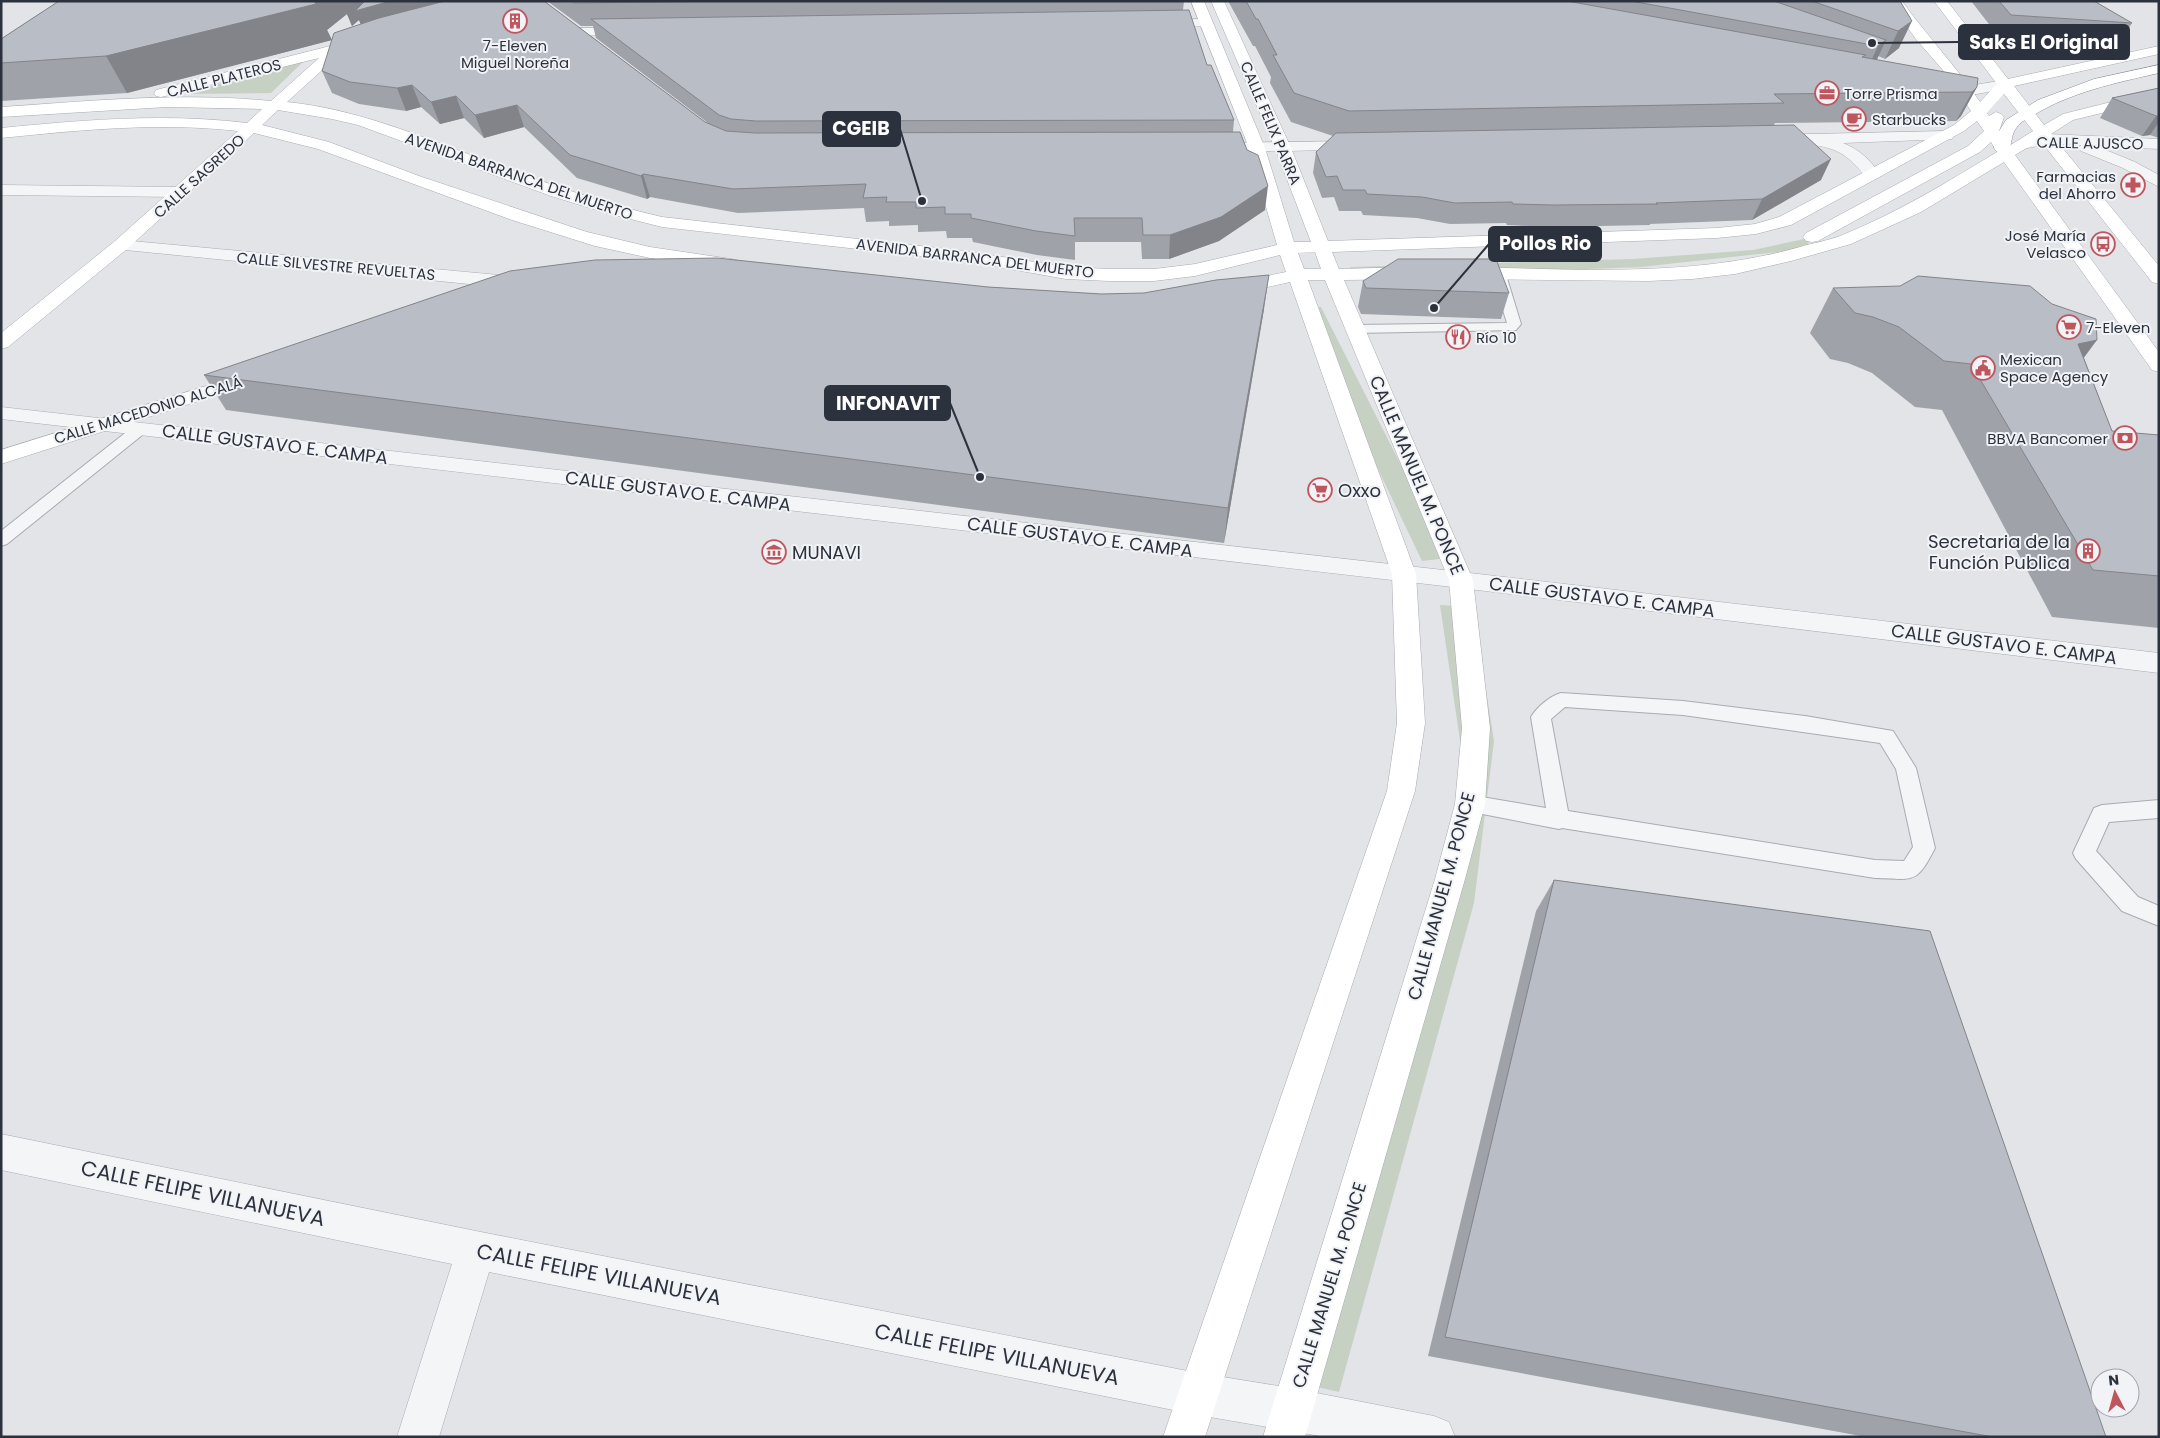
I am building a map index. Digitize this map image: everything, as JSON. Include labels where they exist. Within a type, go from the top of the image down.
[{"type":"main road","name":"CALLE FELIX PARRA","points":[[1197,1],[1257,148],[1287,248]]},
{"type":"main road","name":"CALLE FELIX PARRA","points":[[1217,1],[1283,148],[1318,238]]},
{"type":"main road","points":[[1895,1],[1920,35],[1954,74],[1991,133],[2159,366]]},
{"type":"main road","points":[[1940,1],[2028,112],[2044,136],[2159,278]]},
{"type":"main road","name":"CALLE PLATEROS","points":[[111,105],[372,40]]},
{"type":"main road","name":"CALLE SAGREDO","points":[[1,344],[121,245],[253,128],[336,50]]},
{"type":"main road","points":[[1318,238],[1337,237],[1387,244],[1717,233],[1756,229],[1785,221],[1946,136],[1979,112],[2005,84],[2159,50]]},
{"type":"main road","points":[[2004,151],[2002,139],[2005,130],[2043,103],[2081,88],[2159,69]]},
{"type":"main road","points":[[1785,257],[1806,240],[1974,149],[1991,133],[2005,84]]},
{"type":"main road","points":[[1444,273],[1648,275],[1692,273],[1735,268],[1785,257],[1845,240],[1915,208],[2004,151],[2044,136],[2068,117],[2159,94]]},
{"type":"main road","name":"AVENIDA BARRANCA DEL MUERTO","points":[[1,112],[111,105],[213,103],[278,105],[334,114],[383,127],[481,164],[624,214],[662,222],[945,254],[1066,273],[1154,275],[1195,270],[1287,248],[1318,238]]},
{"type":"main road","name":"AVENIDA BARRANCA DEL MUERTO","points":[[1,133],[86,126],[156,123],[253,128],[315,142],[434,187],[600,241],[744,272],[694,278]]},
{"type":"main road","points":[[434,187],[481,164]]},
{"type":"main road","name":"CALLE MANUEL M. PONCE","points":[[1288,1423],[1450,878],[1470,804],[1476,728],[1461,580],[1318,238]]},
{"type":"main road","points":[[1184,1437],[1401,791],[1411,723],[1404,574],[1287,248]]},
{"type":"main road","points":[[1216,291],[1298,275],[1425,273]]},
{"type":"main road","points":[[504,301],[541,287]]},
{"type":"main road","name":"CALLE MACEDONIO ALCALÁ","points":[[1,457],[100,424],[269,372]]},
{"type":"street","points":[[563,22],[593,44]]},
{"type":"street","points":[[1146,24],[1206,23]]},
{"type":"street","points":[[577,32],[647,31]]},
{"type":"street","name":"CALLE SAGREDO","points":[[336,50],[357,32]]},
{"type":"street","points":[[1928,87],[1964,91],[2005,84]]},
{"type":"street","points":[[1757,140],[1946,136]]},
{"type":"street","points":[[2044,136],[2099,152],[2129,165],[2159,182]]},
{"type":"street","name":"CALLE AJUSCO","points":[[2044,136],[2159,144]]},
{"type":"street","points":[[1816,139],[1855,155],[1867,165],[1872,175]]},
{"type":"street","points":[[1198,148],[1372,146]]},
{"type":"street","points":[[1,190],[180,192]]},
{"type":"street","name":"CALLE SILVESTRE REVUELTAS","points":[[121,245],[541,287]]},
{"type":"street","name":"CALLE GUSTAVO E. CAMPA","points":[[1,413],[1461,580],[2159,663]]},
{"type":"street","name":"CALLE FELIPE VILLANUEVA","points":[[1,1152],[476,1250],[1198,1394],[1288,1423],[1434,1437]]},
{"type":"street","points":[[418,1437],[476,1250]]},
{"type":"lane","points":[[1355,329],[1511,327],[1514,324],[1498,274]]},
{"type":"lane","points":[[1,540],[140,429]]},
{"type":"lane","points":[[1470,804],[1559,820],[1875,869],[1910,870],[1924,848],[1906,768],[1886,736],[1768,719],[1610,701],[1561,700],[1541,717],[1559,820]]},
{"type":"lane","points":[[2159,809],[2102,814],[2084,853],[2130,904],[2159,916]]},
{"type":"green space","points":[[306,59],[271,93],[183,94]]},
{"type":"green space","points":[[1813,237],[1804,249],[1641,267],[1355,278],[1350,267],[1633,259],[1753,250]]},
{"type":"green space","points":[[1321,307],[1448,558],[1422,561],[1301,308]]},
{"type":"green space","points":[[1440,605],[1473,607],[1494,741],[1474,903],[1339,1392],[1295,1382],[1445,895],[1461,747]]},
{"type":"building","points":[[59,1],[314,1],[316,4],[106,56],[1,63],[1,39]]},
{"type":"building","points":[[365,1],[391,1],[355,11]]},
{"type":"building","points":[[445,1],[544,1],[705,122],[726,131],[755,133],[1240,132],[1247,150],[1258,155],[1268,186],[1221,217],[1170,235],[1143,235],[1142,218],[1074,218],[1075,236],[1036,231],[971,218],[971,214],[945,214],[945,207],[916,208],[916,202],[886,202],[887,197],[863,198],[866,184],[733,189],[643,174],[641,176],[570,155],[517,105],[475,115],[456,96],[431,102],[412,85],[397,88],[350,82],[322,71],[334,33],[379,18]]},
{"type":"building","points":[[571,1],[730,1],[574,3]]},
{"type":"building","points":[[1246,1],[1567,1],[1866,55],[1862,57],[1978,78],[1977,87],[1972,92],[1774,94],[1784,103],[1349,111],[1294,93],[1273,55],[1277,55]]},
{"type":"building","points":[[1631,1],[1774,1],[1886,40],[1878,46]]},
{"type":"building","points":[[1812,1],[1900,1],[1912,21],[1898,31]]},
{"type":"building","points":[[1999,1],[2094,1],[2132,23],[2011,15]]},
{"type":"building","points":[[1189,10],[1207,65],[1211,65],[1234,120],[756,121],[731,119],[719,115],[591,19]]},
{"type":"building","points":[[2159,88],[2159,116],[2112,98]]},
{"type":"building","points":[[1794,125],[1831,159],[1762,199],[1656,203],[1658,204],[1554,205],[1513,204],[1512,202],[1455,203],[1422,197],[1367,194],[1365,190],[1343,190],[1337,176],[1326,177],[1316,152],[1336,133]]},
{"type":"building","points":[[717,258],[988,287],[1101,294],[1144,293],[1216,280],[1269,275],[1228,508],[204,375],[510,271],[595,260]]},
{"type":"building","points":[[1398,259],[1496,259],[1509,293],[1366,288],[1363,281]]},
{"type":"building","points":[[1918,276],[2030,286],[2052,304],[2096,319],[2097,340],[2078,344],[2112,431],[2159,435],[2159,576],[2093,570],[1971,364],[1944,361],[1899,327],[1873,317],[1855,313],[1833,288],[1900,286]]},
{"type":"building","points":[[1554,880],[1930,931],[2090,1391],[2090,1418],[2099,1418],[2106,1437],[1993,1437],[1445,1337]]},
{"type":"place","name":"7-Eleven Miguel Noreña","points":[[515,21]]},
{"type":"place","name":"Saks El Original","points":[[1872,43]]},
{"type":"place","name":"Torre Prisma","points":[[1827,93]]},
{"type":"place","name":"Starbucks","points":[[1854,119]]},
{"type":"place","name":"Farmacias del Ahorro","points":[[2133,185]]},
{"type":"place","name":"CGEIB","points":[[922,201]]},
{"type":"place","name":"José María Velasco","points":[[2103,244]]},
{"type":"place","name":"Pollos Rio","points":[[1434,308]]},
{"type":"place","name":"7-Eleven","points":[[2069,327]]},
{"type":"place","name":"Río 10","points":[[1458,337]]},
{"type":"place","name":"Mexican Space Agency","points":[[1983,368]]},
{"type":"place","name":"BBVA Bancomer","points":[[2125,438]]},
{"type":"place","name":"INFONAVIT","points":[[980,477]]},
{"type":"place","name":"Oxxo","points":[[1320,490]]},
{"type":"place","name":"Secretaria de la Función Publica","points":[[2088,551]]},
{"type":"place","name":"MUNAVI","points":[[774,552]]}]
